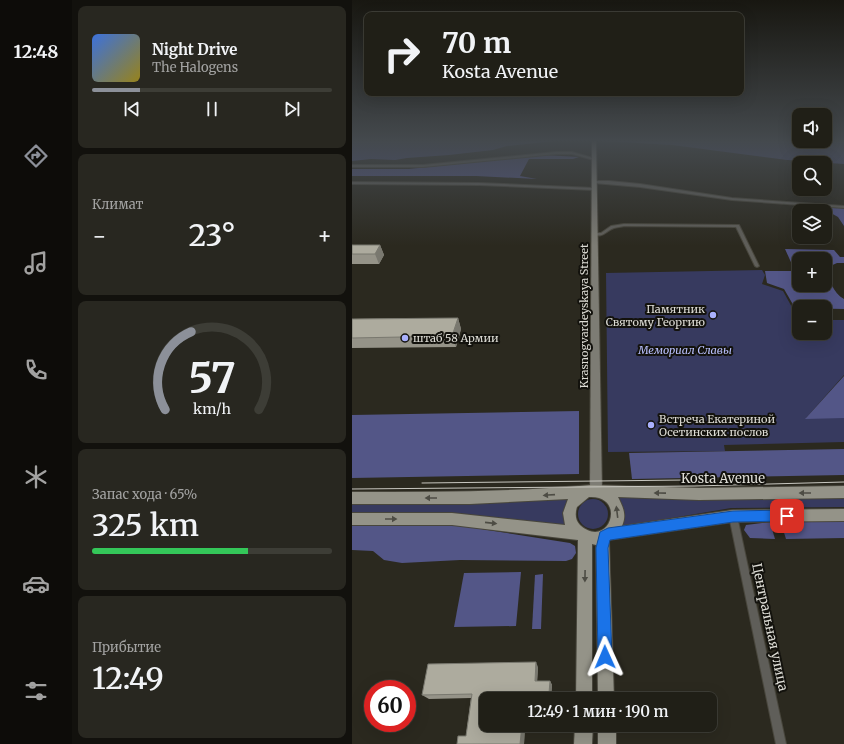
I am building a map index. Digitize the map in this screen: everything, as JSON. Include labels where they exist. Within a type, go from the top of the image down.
[{"type":"main road","name":"Krasnogvardeyskaya Street","points":[[594,176],[595,492]]},
{"type":"main road","name":"Kosta Avenue","points":[[352,498],[478,497],[595,492],[844,492]]},
{"type":"main road","points":[[584,692],[586,548],[582,535],[573,527],[569,513],[575,499],[595,492],[613,500],[618,511],[616,524],[606,535],[602,548],[606,692]]},
{"type":"main road","points":[[352,519],[452,519],[582,535],[606,535],[733,516],[844,515]]},
{"type":"main road","points":[[583,744],[584,732]]},
{"type":"main road","points":[[607,732],[607,744]]},
{"type":"street","points":[[352,183],[650,186],[668,191],[721,198],[844,207]]},
{"type":"street","points":[[595,234],[602,234],[612,227],[624,225],[738,226],[757,266]]},
{"type":"street","name":"Центральная улица","points":[[733,516],[781,744]]},
{"type":"green space","name":"Мемориал Славы","points":[[762,270],[765,275],[762,284],[783,291],[792,307],[792,340],[832,340],[832,320],[844,320],[844,375],[806,418],[844,418],[844,442],[724,445],[725,451],[608,452],[606,273]]},
{"type":"green space","points":[[617,497],[844,498],[844,507],[731,508],[619,527],[622,506]]},
{"type":"green space","points":[[570,499],[566,526],[468,515],[352,514],[352,503]]},
{"type":"green space","points":[[593,499],[604,503],[608,514],[604,525],[593,529],[582,525],[578,514],[582,503]]},
{"type":"shaded area","points":[[352,176],[520,176],[537,179],[476,176]]},
{"type":"shaded area","points":[[832,206],[844,207],[844,226],[838,217],[832,214]]},
{"type":"shaded area","points":[[785,249],[834,250],[840,257],[844,257],[844,263],[837,263],[832,265],[832,252],[792,252],[792,264]]},
{"type":"shaded area","points":[[765,271],[792,271],[792,292],[832,292],[832,285],[837,293],[844,299],[844,309],[832,309],[832,300],[792,300],[792,303],[784,289],[767,283]]},
{"type":"shaded area","points":[[844,376],[844,418],[805,419]]},
{"type":"shaded area","points":[[579,411],[579,474],[352,478],[352,415]]},
{"type":"shaded area","points":[[844,449],[844,475],[632,479],[629,453]]},
{"type":"shaded area","points":[[844,519],[844,538],[786,539],[780,520]]},
{"type":"shaded area","points":[[770,522],[775,539],[750,538],[744,530],[746,525]]},
{"type":"shaded area","points":[[450,524],[570,543],[575,546],[576,553],[572,559],[566,561],[460,560],[402,563],[384,560],[373,551],[352,550],[352,526]]},
{"type":"shaded area","points":[[521,572],[516,626],[454,627],[464,573]]},
{"type":"shaded area","points":[[543,574],[541,629],[532,629],[535,575]]},
{"type":"building","points":[[352,245],[380,245],[375,254],[352,254]]},
{"type":"building","points":[[458,318],[452,336],[352,338],[352,319]]},
{"type":"building","points":[[536,662],[535,681],[550,681],[549,692],[479,692],[479,732],[521,732],[520,744],[457,744],[458,736],[466,736],[472,694],[422,695],[428,664]]},
{"type":"tram line","points":[[422,483],[686,480]]},
{"type":"tram line","points":[[352,489],[695,486],[844,482]]},
{"type":"place","name":"Памятник Святому Георгию","points":[[713,315]]},
{"type":"place","name":"штаб 58 Армии","points":[[405,338]]},
{"type":"place","name":"Встреча Екатериной Осетинских послов","points":[[651,425]]},
{"type":"route","points":[[605,657],[602,548],[604,536],[608,534],[733,516],[787,516]]}]
